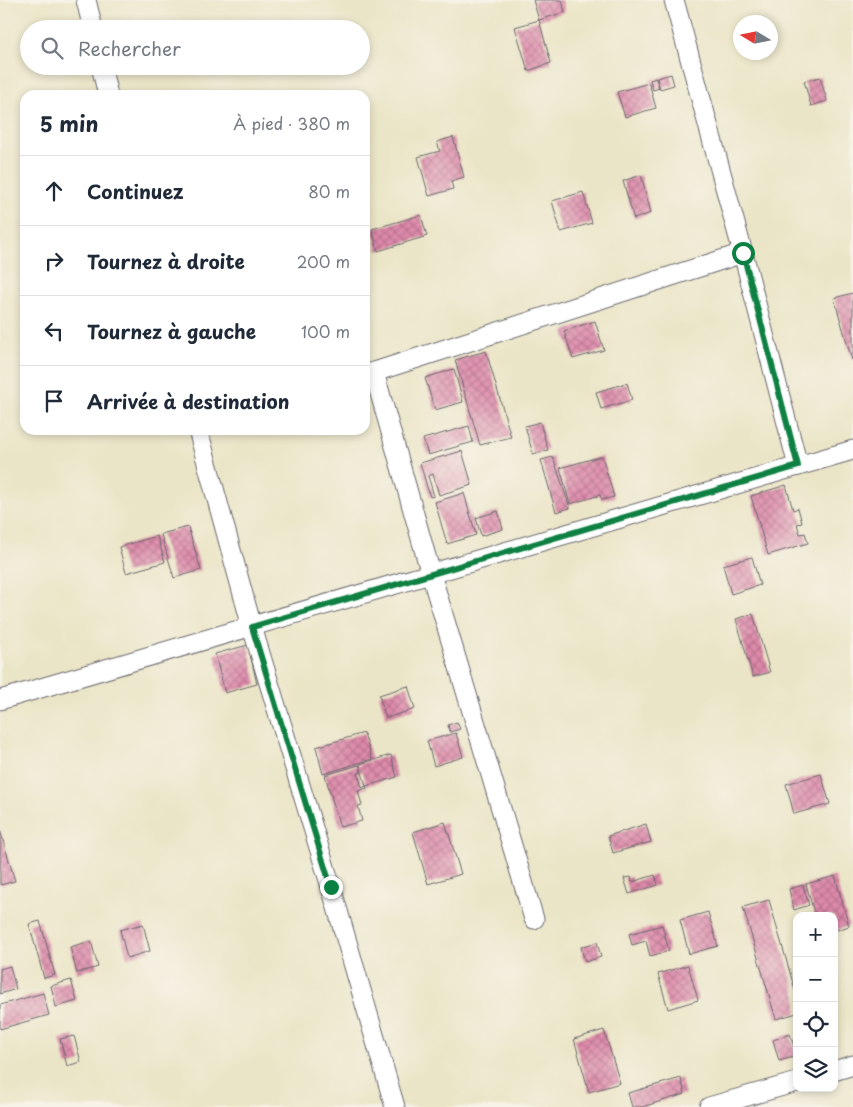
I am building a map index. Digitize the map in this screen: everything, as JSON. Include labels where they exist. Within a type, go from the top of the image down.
[{"type":"street","points":[[86,0],[91,20]]},
{"type":"street","points":[[674,0],[743,253],[798,466]]},
{"type":"street","points":[[103,75],[107,90]]},
{"type":"street","points":[[534,919],[370,374],[743,253]]},
{"type":"street","points":[[199,435],[252,627],[334,896],[394,1107]]},
{"type":"street","points":[[0,700],[853,450]]},
{"type":"street","points":[[838,1070],[853,1065]]},
{"type":"street","points":[[709,1107],[793,1083]]},
{"type":"building","points":[[533,0],[562,0],[565,12],[539,20]]},
{"type":"building","points":[[539,20],[551,63],[528,71],[515,27]]},
{"type":"building","points":[[671,74],[674,85],[660,89],[657,78]]},
{"type":"building","points":[[820,77],[827,101],[811,106],[804,81]]},
{"type":"building","points":[[656,78],[659,88],[653,90],[650,80]]},
{"type":"building","points":[[649,83],[656,108],[625,117],[617,92]]},
{"type":"building","points":[[453,137],[464,177],[451,181],[453,189],[429,196],[418,157],[440,151],[437,142]]},
{"type":"building","points":[[641,175],[651,213],[634,219],[623,181]]},
{"type":"building","points":[[583,192],[592,223],[561,232],[552,201]]},
{"type":"building","points":[[421,215],[427,236],[378,251],[372,229]]},
{"type":"building","points":[[853,293],[853,360],[852,360],[834,298]]},
{"type":"building","points":[[595,321],[604,350],[573,359],[564,331]]},
{"type":"building","points":[[486,351],[511,437],[480,445],[455,360]]},
{"type":"building","points":[[454,369],[463,402],[435,410],[425,378]]},
{"type":"building","points":[[627,383],[632,400],[601,409],[596,392]]},
{"type":"building","points":[[540,422],[548,450],[533,454],[525,426]]},
{"type":"building","points":[[469,426],[473,442],[428,455],[423,439]]},
{"type":"building","points":[[462,451],[472,485],[439,495],[433,474],[428,476],[434,496],[430,497],[420,463]]},
{"type":"building","points":[[602,456],[614,497],[602,500],[600,495],[570,504],[560,468]]},
{"type":"building","points":[[553,457],[570,508],[556,512],[541,460]]},
{"type":"building","points":[[786,485],[793,510],[798,508],[802,523],[797,524],[800,534],[805,533],[808,543],[768,555],[751,496]]},
{"type":"building","points":[[464,493],[476,535],[447,544],[435,502]]},
{"type":"building","points":[[498,511],[503,529],[481,536],[476,518]]},
{"type":"building","points":[[188,527],[201,570],[174,578],[161,534]]},
{"type":"building","points":[[157,536],[165,562],[126,573],[119,547]]},
{"type":"building","points":[[752,557],[760,585],[731,594],[723,565]]},
{"type":"building","points":[[753,614],[770,672],[753,677],[736,619]]},
{"type":"building","points":[[248,645],[257,684],[225,693],[215,654]]},
{"type":"building","points":[[408,686],[415,709],[386,718],[379,695]]},
{"type":"building","points":[[457,722],[460,729],[450,732],[448,725]]},
{"type":"building","points":[[364,733],[372,759],[323,774],[316,747]]},
{"type":"building","points":[[456,733],[463,757],[434,766],[427,741]]},
{"type":"building","points":[[391,755],[397,777],[366,786],[360,764]]},
{"type":"building","points":[[360,766],[361,772],[358,773],[362,788],[366,786],[367,788],[358,791],[362,805],[358,806],[362,821],[340,827],[325,775]]},
{"type":"building","points":[[821,774],[830,804],[794,814],[786,784]]},
{"type":"building","points":[[445,822],[461,874],[428,884],[413,832]]},
{"type":"building","points":[[646,824],[651,842],[613,853],[608,836]]},
{"type":"building","points":[[0,830],[15,881],[0,885]]},
{"type":"building","points":[[655,875],[658,885],[629,894],[624,878],[631,877],[632,882]]},
{"type":"building","points":[[835,876],[849,926],[838,930],[838,912],[814,912],[806,884]]},
{"type":"building","points":[[803,885],[809,905],[794,910],[789,889]]},
{"type":"building","points":[[769,900],[793,983],[793,1014],[776,1019],[743,907]]},
{"type":"building","points":[[708,912],[718,946],[689,954],[680,920]]},
{"type":"building","points":[[40,921],[55,975],[44,978],[29,924]]},
{"type":"building","points":[[143,924],[150,951],[127,958],[120,930]]},
{"type":"building","points":[[662,925],[669,951],[650,956],[646,941],[632,945],[629,934]]},
{"type":"building","points":[[91,941],[98,967],[77,973],[70,947]]},
{"type":"building","points":[[597,942],[601,957],[585,962],[581,947]]},
{"type":"building","points":[[688,965],[698,1000],[668,1009],[658,974]]},
{"type":"building","points":[[10,966],[16,989],[0,994],[0,969]]},
{"type":"building","points":[[71,980],[77,1001],[56,1007],[51,986]]},
{"type":"building","points":[[43,993],[49,1015],[0,1029],[0,1005]]},
{"type":"building","points":[[604,1030],[620,1083],[589,1092],[574,1039]]},
{"type":"building","points":[[790,1034],[793,1043],[793,1057],[779,1061],[773,1040]]},
{"type":"building","points":[[74,1036],[81,1062],[67,1066],[60,1039]]},
{"type":"building","points":[[681,1078],[685,1094],[642,1107],[632,1107],[628,1093]]},
{"type":"route","points":[[331,887],[252,627],[798,466],[743,253]]}]
